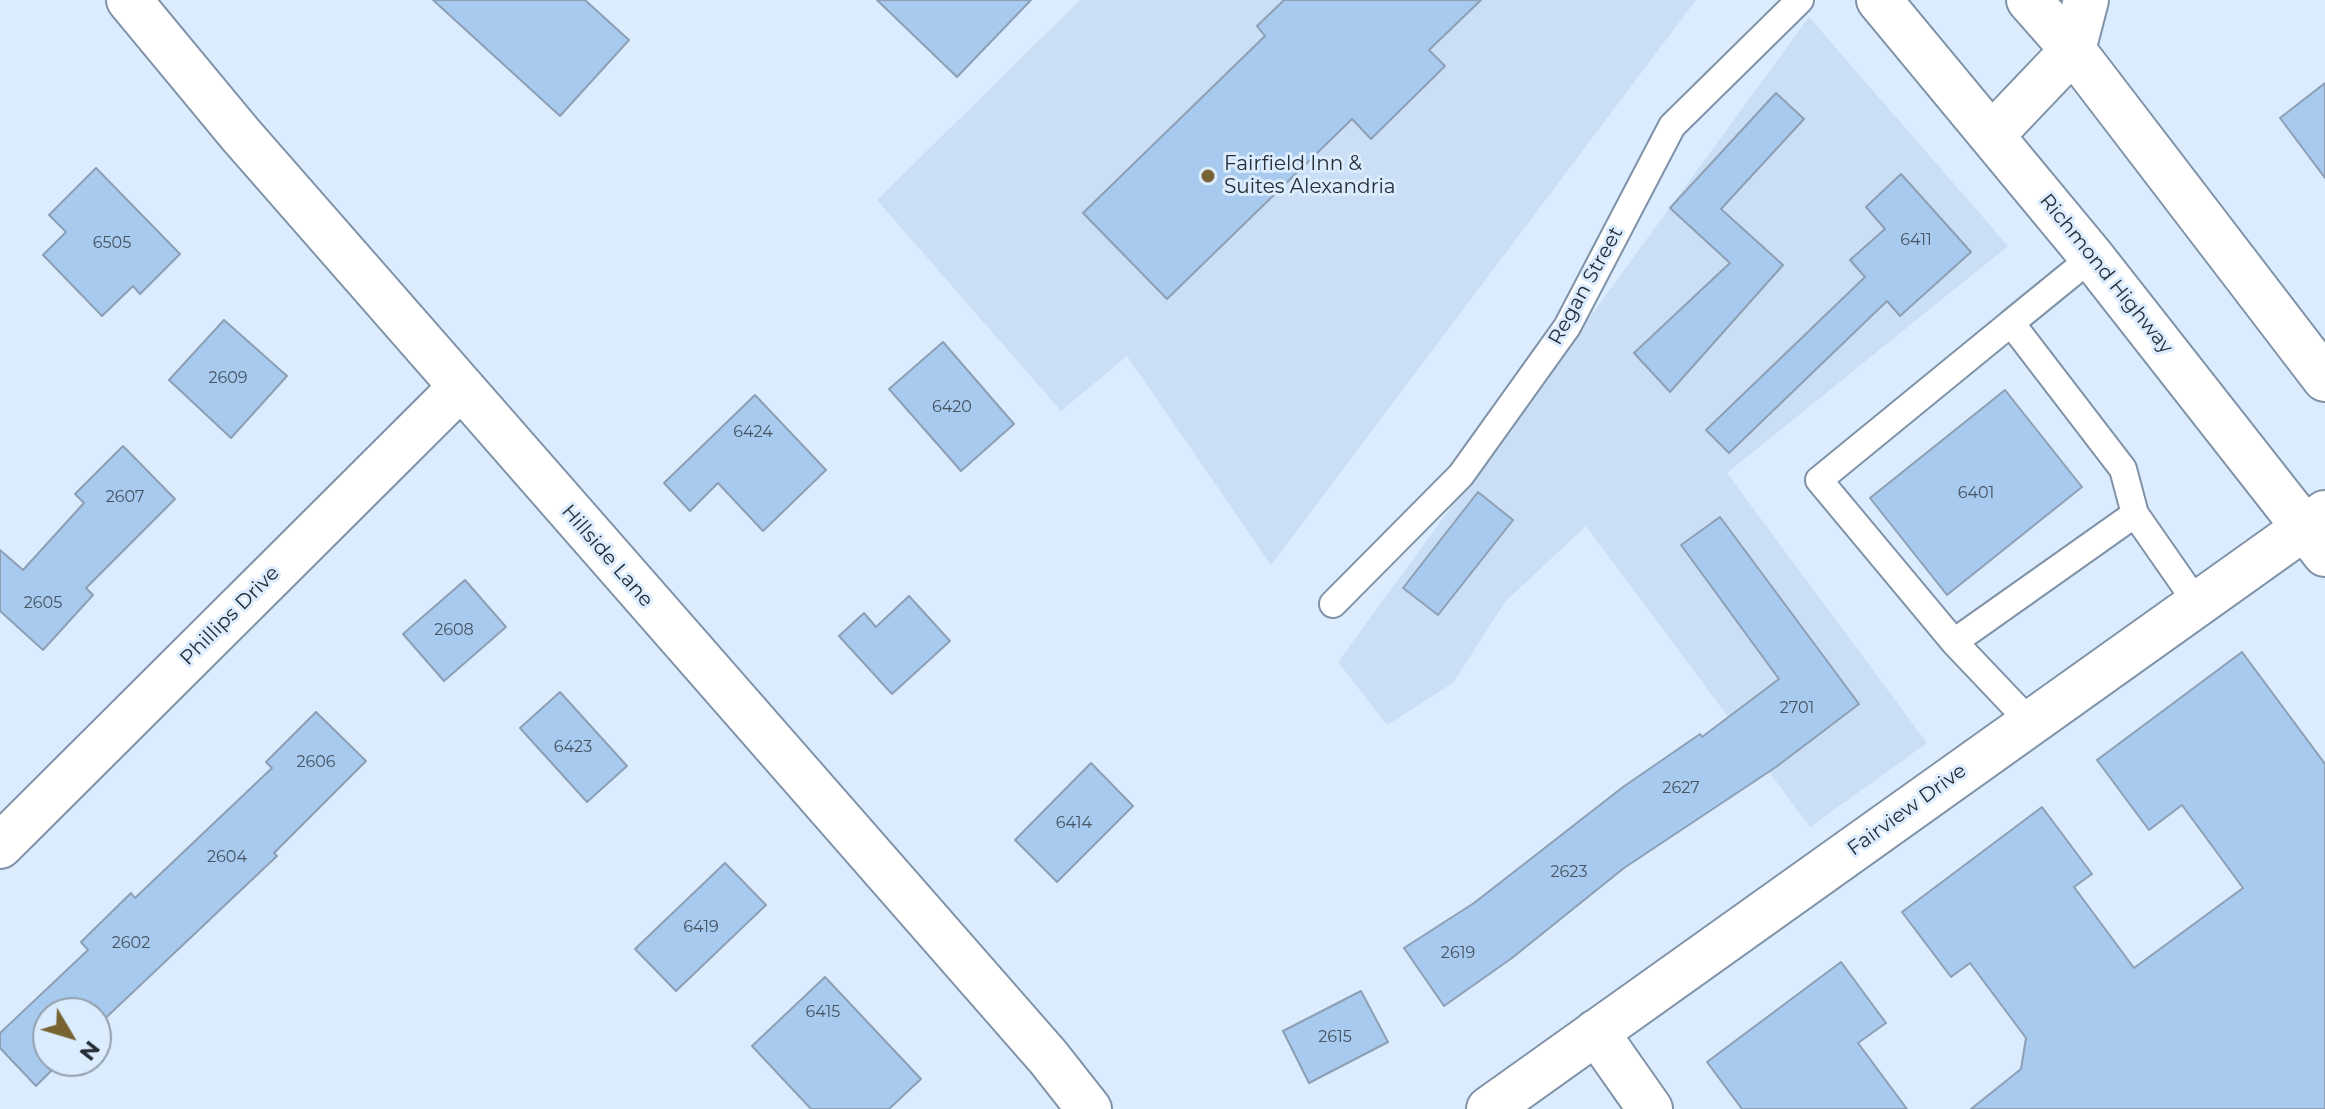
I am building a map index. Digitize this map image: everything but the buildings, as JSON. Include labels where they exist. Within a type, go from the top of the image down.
[{"type":"main road","name":"Hillside Lane","points":[[129,0],[240,134],[1038,1045],[1089,1109]]},
{"type":"main road","name":"Richmond Highway","points":[[1879,0],[1993,134],[2318,531]]},
{"type":"main road","points":[[2029,0],[2073,50],[2325,379]]},
{"type":"main road","points":[[1993,134],[2073,50],[2086,0]]},
{"type":"main road","name":"Phillips Drive","points":[[0,846],[461,387]]},
{"type":"main road","name":"Fairview Drive","points":[[1489,1109],[2197,603],[2318,531]]},
{"type":"main road","points":[[1596,1032],[1650,1109]]},
{"type":"lane","name":"Regan Street","points":[[1333,604],[1461,475],[1567,327],[1672,126],[1800,0]]},
{"type":"lane","points":[[2030,722],[1954,642],[1819,480],[2092,257]]},
{"type":"lane","points":[[2011,323],[2123,469],[2135,514],[2197,603]]},
{"type":"lane","points":[[1954,642],[2135,514]]},
{"type":"shaded area","points":[[1080,0],[1696,0],[1271,565],[1127,356],[1061,411],[877,200]]},
{"type":"shaded area","points":[[1809,17],[2008,246],[1727,473],[1927,743],[1810,827],[1586,526],[1505,602],[1453,683],[1387,725],[1338,662]]},
{"type":"place","name":"Fairfield Inn & Suites Alexandria","points":[[1208,176]]}]
